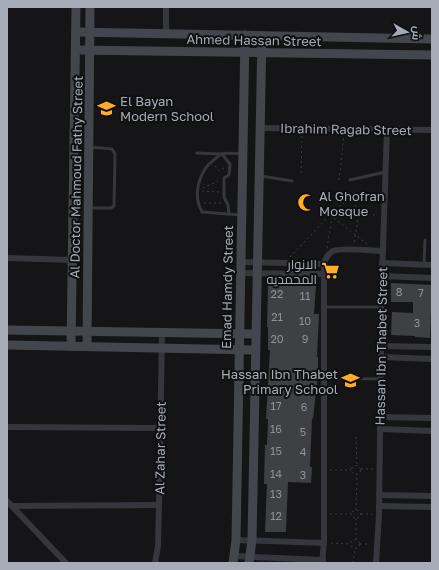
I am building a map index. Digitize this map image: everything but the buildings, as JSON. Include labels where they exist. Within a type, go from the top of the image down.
[{"type":"street","name":"Al Doctor Mahmoud Fathy Street","points":[[71,346],[76,7]]},
{"type":"street","name":"Al Doctor Mahmoud Fathy Street","points":[[87,346],[90,7]]},
{"type":"street","points":[[166,7],[166,34]]},
{"type":"street","name":"Ahmed Hassan Street","points":[[76,32],[432,39]]},
{"type":"street","name":"Emad Hamdy Street","points":[[234,560],[236,540],[245,35]]},
{"type":"street","points":[[250,560],[252,540],[262,36]]},
{"type":"street","name":"Ahmed Hassan Street","points":[[76,50],[432,56]]},
{"type":"street","name":"Ibrahim Ragab Street","points":[[260,128],[432,130]]},
{"type":"street","name":"Hassan Ibn Thabet Street","points":[[376,563],[379,515],[382,251],[387,129]]},
{"type":"street","points":[[234,560],[323,562],[324,264],[325,259],[329,254],[339,250],[382,251]]},
{"type":"street","points":[[7,258],[72,260]]},
{"type":"street","points":[[241,262],[324,264]]},
{"type":"street","points":[[382,263],[432,265]]},
{"type":"street","points":[[240,273],[323,274]]},
{"type":"street","points":[[382,276],[432,278]]},
{"type":"street","points":[[7,330],[256,334]]},
{"type":"street","name":"Al Zahar Street","points":[[155,563],[158,546],[160,504],[162,332]]},
{"type":"street","points":[[7,345],[255,350]]},
{"type":"street","points":[[381,346],[432,347]]},
{"type":"street","points":[[381,357],[432,359]]},
{"type":"street","points":[[380,417],[432,418]]},
{"type":"street","points":[[7,427],[161,428]]},
{"type":"street","points":[[380,429],[432,431]]},
{"type":"street","points":[[379,495],[432,496]]},
{"type":"street","points":[[7,500],[66,563]]},
{"type":"street","points":[[12,506],[160,504]]},
{"type":"street","points":[[379,506],[432,507]]},
{"type":"street","points":[[236,540],[324,543]]},
{"type":"lane","points":[[88,208],[109,208],[114,206],[115,154],[112,149],[89,147]]},
{"type":"lane","points":[[197,153],[243,154]]},
{"type":"lane","points":[[222,154],[212,161],[202,174],[197,191],[202,212],[242,215]]},
{"type":"lane","points":[[222,154],[230,164],[229,175],[224,178],[224,197],[229,214]]},
{"type":"lane","points":[[350,180],[385,172]]},
{"type":"lane","points":[[259,176],[292,181]]},
{"type":"lane","points":[[424,240],[424,265]]},
{"type":"lane","points":[[324,307],[382,307]]},
{"type":"lane","points":[[324,378],[381,379]]},
{"type":"path","points":[[301,173],[302,128]]},
{"type":"path","points":[[339,180],[345,129]]},
{"type":"path","points":[[212,161],[219,171],[230,164]]},
{"type":"path","points":[[197,191],[224,178]]},
{"type":"path","points":[[197,191],[224,192]]},
{"type":"path","points":[[354,202],[368,194]]},
{"type":"path","points":[[284,263],[330,215],[350,197],[352,197],[358,214],[354,243]]},
{"type":"path","points":[[199,202],[227,203]]},
{"type":"path","points":[[332,213],[377,215]]},
{"type":"path","points":[[330,215],[369,245]]},
{"type":"path","points":[[329,254],[328,246],[332,217]]},
{"type":"path","points":[[356,437],[357,466]]},
{"type":"path","points":[[352,470],[353,466],[357,466]]},
{"type":"path","points":[[357,466],[360,468],[379,469]]},
{"type":"path","points":[[324,514],[352,514],[353,511],[356,510],[357,474],[361,471],[360,468]]},
{"type":"path","points":[[324,470],[352,470]]},
{"type":"path","points":[[352,470],[353,474],[357,474]]},
{"type":"path","points":[[356,510],[361,514],[379,515]]},
{"type":"path","points":[[352,514],[356,519],[356,540],[359,544]]},
{"type":"path","points":[[356,519],[361,514]]},
{"type":"path","points":[[350,544],[351,541],[356,540]]},
{"type":"path","points":[[324,543],[350,544],[355,548]]},
{"type":"path","points":[[353,563],[355,548],[358,547],[359,544],[378,544]]},
{"type":"place","name":"El Bayan Modern School","points":[[107,108]]},
{"type":"place","name":"Al Ghofran Mosque","points":[[306,203]]},
{"type":"place","name":"الانوار المحمديه","points":[[330,271]]},
{"type":"place","name":"Hassan Ibn Thabet Primary School","points":[[351,381]]}]
